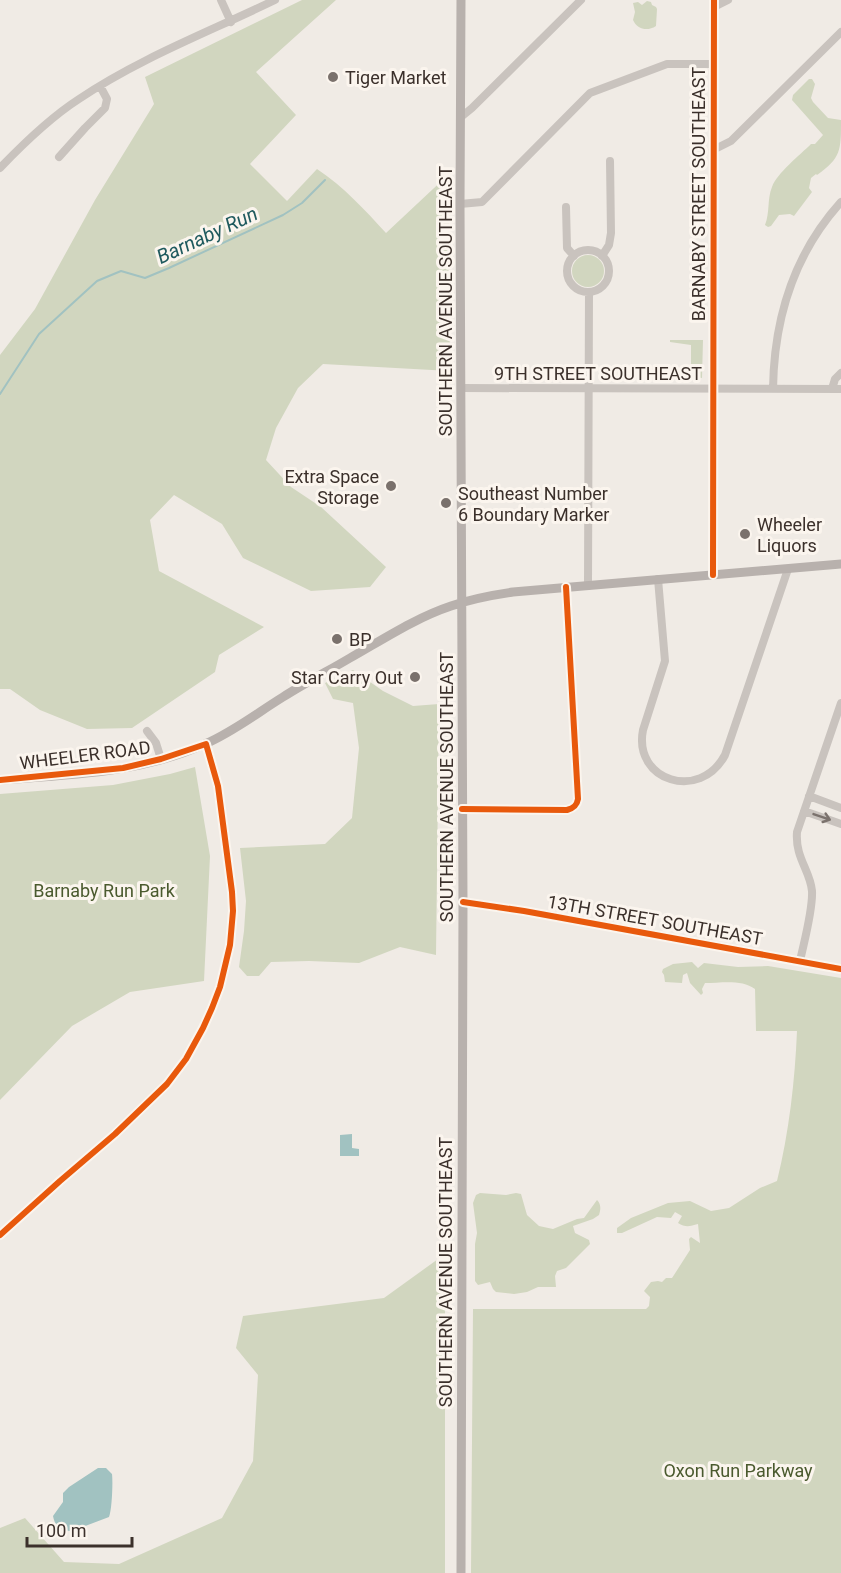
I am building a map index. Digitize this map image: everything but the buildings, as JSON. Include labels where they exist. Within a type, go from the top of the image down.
[{"type":"main road","name":"SOUTHERN AVENUE SOUTHEAST","points":[[461,0],[463,902],[461,1573]]},
{"type":"main road","name":"WHEELER ROAD","points":[[0,780],[145,764],[206,744],[290,692],[399,630],[429,615],[462,603],[505,593],[841,564]]},
{"type":"street","points":[[221,0],[231,22]]},
{"type":"street","points":[[0,168],[23,145],[77,100],[138,64],[275,0]]},
{"type":"street","points":[[461,117],[581,0]]},
{"type":"street","points":[[714,3],[728,0]]},
{"type":"street","name":"BARNABY STREET SOUTHEAST","points":[[713,575],[714,3]]},
{"type":"street","points":[[713,150],[731,141],[841,32]]},
{"type":"street","points":[[460,204],[482,202],[590,93],[667,64],[713,64]]},
{"type":"street","points":[[60,158],[105,108],[107,99],[100,86]]},
{"type":"street","points":[[602,256],[609,245],[611,233],[610,161]]},
{"type":"street","points":[[773,389],[776,338],[781,313],[792,280],[812,240],[841,202]]},
{"type":"street","points":[[566,207],[567,248],[574,256]]},
{"type":"street","points":[[588,251],[602,256],[608,265],[608,278],[599,288],[589,292],[577,288],[568,278],[568,266],[574,256],[588,251]]},
{"type":"street","points":[[588,586],[589,292]]},
{"type":"street","points":[[837,389],[835,379],[841,373]]},
{"type":"street","name":"9TH STREET SOUTHEAST","points":[[462,388],[837,389]]},
{"type":"street","points":[[658,579],[665,665],[643,730],[642,740],[648,759],[657,772],[671,780],[689,782],[711,773],[725,755],[788,569]]},
{"type":"street","points":[[462,809],[567,810],[576,805],[578,800],[566,588]]},
{"type":"street","points":[[800,962],[812,890],[796,843],[797,832],[838,723],[841,703]]},
{"type":"street","points":[[147,731],[156,744],[161,759]]},
{"type":"street","points":[[0,1235],[108,1140],[167,1084],[186,1059],[212,1008],[230,945],[232,892],[218,786],[206,744]]},
{"type":"street","points":[[809,796],[841,808]]},
{"type":"street","points":[[804,811],[841,824]]},
{"type":"street","name":"13TH STREET SOUTHEAST","points":[[463,902],[841,969]]},
{"type":"green space","points":[[302,0],[336,0],[256,72],[296,115],[250,164],[287,201],[317,169],[345,191],[386,233],[449,174],[450,371],[323,364],[298,388],[276,428],[266,460],[291,487],[321,507],[386,567],[370,587],[311,591],[243,558],[222,524],[174,495],[150,520],[159,571],[264,627],[219,655],[215,672],[132,728],[87,729],[40,710],[10,689],[0,689],[0,355],[35,309],[95,200],[154,104],[145,77]]},
{"type":"green space","points":[[647,1],[657,9],[656,26],[643,29],[633,20],[635,12],[633,3],[638,2],[642,5]]},
{"type":"green space","points":[[809,79],[812,79],[815,84],[811,98],[813,102],[828,118],[841,120],[840,147],[831,164],[811,178],[809,188],[812,192],[794,216],[779,215],[768,227],[765,225],[770,192],[775,182],[789,164],[823,135],[792,100],[793,95]]},
{"type":"green space","points":[[588,255],[599,260],[604,271],[599,282],[588,287],[577,282],[572,271],[577,260]]},
{"type":"green space","points":[[670,340],[703,340],[702,378],[696,377],[691,368],[691,345],[670,342]]},
{"type":"green space","points":[[353,670],[383,691],[413,706],[439,704],[436,955],[400,947],[359,963],[271,962],[259,976],[247,976],[239,967],[246,901],[240,848],[325,844],[352,818],[359,748],[353,703],[333,699],[325,683]]},
{"type":"green space","name":"Barnaby Run Park","points":[[195,767],[210,856],[204,981],[130,992],[72,1026],[0,1100],[0,794],[113,785]]},
{"type":"green space","name":"Oxon Run Parkway","points":[[692,962],[698,968],[704,963],[738,967],[768,966],[841,978],[841,1573],[471,1573],[473,1309],[646,1309],[649,1306],[650,1297],[644,1291],[651,1282],[662,1282],[666,1278],[672,1278],[690,1250],[689,1239],[691,1237],[700,1243],[698,1224],[681,1225],[678,1223],[682,1216],[675,1212],[671,1218],[657,1217],[622,1233],[617,1233],[617,1228],[631,1218],[668,1203],[690,1201],[711,1211],[729,1208],[760,1188],[777,1181],[791,1106],[797,1031],[756,1031],[755,989],[750,986],[731,982],[705,983],[701,995],[690,983],[687,973],[683,975],[682,983],[665,982],[663,969],[673,964]]},
{"type":"green space","points":[[480,1193],[521,1194],[527,1215],[539,1226],[553,1229],[584,1218],[597,1200],[600,1211],[599,1215],[593,1219],[573,1226],[575,1233],[589,1240],[590,1244],[566,1268],[557,1271],[556,1287],[538,1287],[514,1294],[496,1292],[490,1282],[478,1285],[475,1281],[477,1233],[473,1203],[476,1195]]},
{"type":"green space","points":[[445,1254],[445,1573],[0,1573],[0,1528],[25,1518],[64,1562],[119,1564],[222,1518],[253,1461],[258,1375],[236,1348],[243,1316],[384,1298]]},
{"type":"water","points":[[352,1134],[352,1148],[359,1149],[359,1156],[340,1156],[340,1135]]},
{"type":"water","points":[[98,1468],[106,1468],[112,1474],[109,1517],[72,1531],[59,1528],[53,1516],[63,1502],[63,1493]]},
{"type":"waterway","name":"Barnaby Run","points":[[0,394],[39,334],[97,281],[121,271],[145,278],[169,268],[283,215],[302,203],[325,180]]},
{"type":"cycle path","points":[[713,575],[714,0]]},
{"type":"cycle path","points":[[462,809],[567,810],[577,803],[566,587]]},
{"type":"cycle path","points":[[0,780],[123,768],[161,759],[206,744],[218,786],[233,911],[230,945],[220,987],[203,1028],[186,1059],[167,1084],[115,1134],[0,1235]]},
{"type":"cycle path","points":[[463,902],[841,969]]},
{"type":"place","name":"Tiger Market","points":[[333,77]]},
{"type":"place","name":"Extra Space Storage","points":[[391,486]]},
{"type":"place","name":"Southeast Number 6 Boundary Marker","points":[[446,503]]},
{"type":"place","name":"Wheeler Liquors","points":[[745,534]]},
{"type":"place","name":"BP","points":[[337,639]]},
{"type":"place","name":"Star Carry Out","points":[[415,677]]}]
